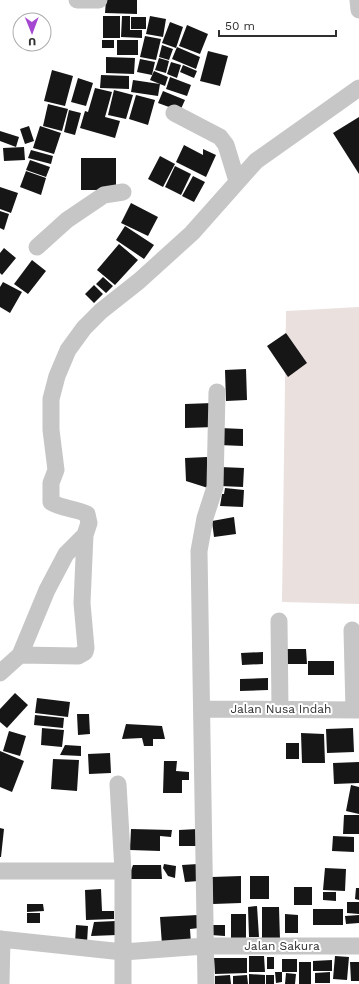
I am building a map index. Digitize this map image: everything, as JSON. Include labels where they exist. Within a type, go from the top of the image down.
[{"type":"street","points":[[77,0],[99,0]]},
{"type":"street","points":[[358,0],[359,10]]},
{"type":"street","points":[[20,655],[78,656],[85,652],[82,603],[85,535],[89,523],[87,514],[77,510],[58,507],[51,502],[51,483],[56,470],[51,430],[51,399],[57,376],[68,350],[84,328],[101,311],[139,281],[188,228],[256,162],[359,88]]},
{"type":"street","points":[[174,113],[220,137],[226,145],[237,181]]},
{"type":"street","points":[[37,247],[67,220],[104,195],[123,192]]},
{"type":"street","points":[[206,984],[199,551],[205,518],[216,487],[217,392]]},
{"type":"street","points":[[0,673],[20,655],[56,572],[66,554],[85,535]]},
{"type":"street","points":[[279,621],[280,709]]},
{"type":"street","points":[[352,630],[356,710]]},
{"type":"street","name":"Jalan Nusa Indah","points":[[202,709],[356,710]]},
{"type":"street","points":[[118,784],[123,871],[123,984]]},
{"type":"street","points":[[0,871],[123,871]]},
{"type":"street","points":[[1,939],[1,984]]},
{"type":"street","name":"Jalan Sakura","points":[[1,939],[123,952],[205,946],[359,946]]},
{"type":"shaded area","points":[[359,307],[359,604],[282,602],[286,311]]},
{"type":"building","points":[[106,0],[137,0],[137,14],[105,13]]},
{"type":"building","points":[[103,16],[120,16],[120,38],[103,38]]},
{"type":"building","points":[[122,16],[130,16],[130,30],[142,30],[142,38],[121,37]]},
{"type":"building","points":[[150,16],[166,19],[163,37],[146,34]]},
{"type":"building","points":[[131,17],[146,17],[146,29],[131,29]]},
{"type":"building","points":[[170,22],[183,27],[176,48],[162,43]]},
{"type":"building","points":[[187,25],[208,34],[200,54],[179,46]]},
{"type":"building","points":[[145,36],[161,39],[156,60],[140,57]]},
{"type":"building","points":[[102,40],[114,40],[114,48],[102,48]]},
{"type":"building","points":[[117,40],[138,40],[138,55],[117,55]]},
{"type":"building","points":[[162,45],[173,49],[169,60],[159,57]]},
{"type":"building","points":[[177,47],[200,57],[196,69],[172,59]]},
{"type":"building","points":[[208,51],[228,56],[220,86],[200,81]]},
{"type":"building","points":[[106,57],[135,58],[134,74],[106,73]]},
{"type":"building","points":[[159,58],[169,61],[166,73],[155,70]]},
{"type":"building","points":[[140,59],[155,62],[152,75],[137,72]]},
{"type":"building","points":[[171,62],[181,65],[177,78],[167,74]]},
{"type":"building","points":[[183,65],[197,71],[194,78],[180,72]]},
{"type":"building","points":[[52,70],[73,76],[65,106],[44,101]]},
{"type":"building","points":[[154,71],[168,77],[165,86],[150,80]]},
{"type":"building","points":[[101,75],[129,76],[129,89],[100,88]]},
{"type":"building","points":[[170,77],[191,85],[187,96],[166,89]]},
{"type":"building","points":[[78,78],[93,83],[86,106],[71,102]]},
{"type":"building","points":[[133,80],[160,84],[158,96],[131,92]]},
{"type":"building","points":[[95,88],[112,92],[105,117],[120,121],[115,138],[80,128],[85,111],[88,112]]},
{"type":"building","points":[[114,90],[133,95],[126,119],[108,115]]},
{"type":"building","points":[[163,91],[185,100],[180,111],[158,103]]},
{"type":"building","points":[[136,95],[155,100],[148,125],[129,119]]},
{"type":"building","points":[[48,104],[68,109],[62,131],[43,126]]},
{"type":"building","points":[[69,110],[81,113],[75,135],[64,132]]},
{"type":"building","points":[[359,117],[359,174],[333,133]]},
{"type":"building","points":[[29,126],[34,141],[25,144],[20,129]]},
{"type":"building","points":[[40,126],[61,133],[54,154],[33,148]]},
{"type":"building","points":[[0,131],[19,137],[16,147],[0,141]]},
{"type":"building","points":[[184,145],[203,155],[203,149],[216,155],[206,177],[176,162]]},
{"type":"building","points":[[24,147],[25,160],[4,161],[3,148]]},
{"type":"building","points":[[31,150],[53,156],[51,164],[28,158]]},
{"type":"building","points":[[160,156],[175,164],[163,187],[148,179]]},
{"type":"building","points":[[81,158],[116,158],[116,190],[81,190]]},
{"type":"building","points":[[30,160],[50,167],[46,177],[26,170]]},
{"type":"building","points":[[175,166],[191,174],[181,195],[165,187]]},
{"type":"building","points":[[26,171],[46,178],[41,195],[20,187]]},
{"type":"building","points":[[193,176],[205,182],[194,202],[182,196]]},
{"type":"building","points":[[0,187],[18,193],[11,213],[0,209]]},
{"type":"building","points":[[131,203],[158,217],[148,236],[121,223]]},
{"type":"building","points":[[0,211],[9,214],[4,230],[0,228]]},
{"type":"building","points":[[125,226],[154,245],[144,259],[116,240]]},
{"type":"building","points":[[119,244],[138,260],[115,285],[97,270]]},
{"type":"building","points":[[4,248],[16,258],[2,275],[0,273],[0,253]]},
{"type":"building","points":[[32,260],[46,271],[28,294],[14,284]]},
{"type":"building","points":[[103,277],[113,286],[106,293],[96,284]]},
{"type":"building","points":[[3,282],[22,292],[10,313],[0,307],[0,287]]},
{"type":"building","points":[[94,285],[103,294],[94,303],[85,294]]},
{"type":"building","points":[[286,333],[307,363],[288,377],[267,346]]},
{"type":"building","points":[[246,369],[247,400],[226,401],[225,370]]},
{"type":"building","points":[[213,403],[214,427],[185,428],[185,404]]},
{"type":"building","points":[[220,428],[243,429],[243,446],[219,445]]},
{"type":"building","points":[[207,457],[208,488],[186,481],[185,458]]},
{"type":"building","points":[[220,467],[244,468],[243,487],[220,486]]},
{"type":"building","points":[[225,488],[244,490],[243,507],[220,506],[222,494],[224,494]]},
{"type":"building","points":[[234,517],[236,534],[214,537],[212,521]]},
{"type":"building","points":[[283,649],[306,649],[307,664],[283,664]]},
{"type":"building","points":[[263,652],[263,664],[242,665],[241,653]]},
{"type":"building","points":[[308,661],[334,661],[334,675],[308,675]]},
{"type":"building","points":[[268,678],[268,690],[240,691],[240,679]]},
{"type":"building","points":[[15,693],[28,705],[7,728],[0,722],[0,709]]},
{"type":"building","points":[[37,698],[70,702],[68,717],[35,713]]},
{"type":"building","points":[[77,714],[89,714],[90,734],[78,735]]},
{"type":"building","points":[[35,715],[64,718],[63,728],[34,725]]},
{"type":"building","points":[[126,724],[162,726],[165,739],[153,739],[153,746],[144,746],[142,738],[122,739]]},
{"type":"building","points":[[42,728],[64,730],[62,747],[41,745]]},
{"type":"building","points":[[353,728],[354,752],[327,753],[326,729]]},
{"type":"building","points":[[9,731],[26,736],[20,756],[3,751]]},
{"type":"building","points":[[301,733],[324,734],[325,763],[302,763]]},
{"type":"building","points":[[286,743],[299,743],[299,759],[286,759]]},
{"type":"building","points":[[65,745],[81,746],[81,756],[60,755]]},
{"type":"building","points":[[0,751],[24,761],[12,792],[0,787]]},
{"type":"building","points":[[110,753],[111,773],[89,774],[88,754]]},
{"type":"building","points":[[53,759],[79,760],[77,791],[51,789]]},
{"type":"building","points":[[164,761],[177,761],[176,771],[189,772],[189,780],[182,780],[182,793],[163,793]]},
{"type":"building","points":[[359,762],[359,783],[334,784],[333,763]]},
{"type":"building","points":[[351,785],[359,787],[359,814],[346,811]]},
{"type":"building","points":[[344,815],[359,815],[359,834],[343,834]]},
{"type":"building","points":[[0,828],[4,829],[1,857],[0,857]]},
{"type":"building","points":[[131,829],[172,830],[171,837],[160,836],[160,851],[130,850]]},
{"type":"building","points":[[198,829],[199,846],[179,846],[179,830]]},
{"type":"building","points":[[333,836],[354,837],[354,852],[332,851]]},
{"type":"building","points":[[164,864],[176,866],[175,878],[168,876],[163,868]]},
{"type":"building","points":[[198,864],[199,881],[185,882],[182,865]]},
{"type":"building","points":[[133,865],[161,865],[162,879],[128,879]]},
{"type":"building","points":[[325,868],[346,869],[345,891],[323,890]]},
{"type":"building","points":[[241,876],[241,903],[213,904],[212,877]]},
{"type":"building","points":[[250,876],[269,876],[269,899],[250,899]]},
{"type":"building","points":[[294,887],[312,887],[312,905],[294,905]]},
{"type":"building","points":[[356,888],[359,888],[359,900],[355,899]]},
{"type":"building","points":[[101,889],[102,911],[114,911],[114,919],[86,920],[85,890]]},
{"type":"building","points":[[323,892],[336,892],[336,901],[323,900]]},
{"type":"building","points":[[347,902],[359,902],[359,914],[347,913]]},
{"type":"building","points":[[27,904],[43,904],[44,911],[27,912]]},
{"type":"building","points":[[257,906],[259,937],[249,937],[248,907]]},
{"type":"building","points":[[262,907],[279,907],[280,940],[262,941]]},
{"type":"building","points":[[313,909],[343,909],[343,925],[313,925]]},
{"type":"building","points":[[27,913],[40,913],[40,923],[27,923]]},
{"type":"building","points":[[231,914],[246,914],[246,939],[231,939]]},
{"type":"building","points":[[285,914],[298,915],[298,933],[285,933]]},
{"type":"building","points":[[198,915],[199,928],[190,929],[191,944],[162,945],[160,917]]},
{"type":"building","points":[[359,915],[359,923],[346,924],[345,916]]},
{"type":"building","points":[[116,921],[117,935],[91,936],[94,922]]},
{"type":"building","points":[[76,925],[88,926],[87,943],[75,943]]},
{"type":"building","points":[[211,925],[225,925],[225,936],[211,935]]},
{"type":"building","points":[[249,956],[264,956],[265,972],[249,972]]},
{"type":"building","points":[[335,956],[349,957],[347,980],[333,979]]},
{"type":"building","points":[[267,957],[274,957],[274,969],[267,969]]},
{"type":"building","points":[[214,958],[247,958],[247,973],[215,974]]},
{"type":"building","points":[[282,959],[297,959],[297,972],[282,972]]},
{"type":"building","points":[[332,960],[332,971],[313,971],[313,961]]},
{"type":"building","points":[[299,962],[311,962],[311,984],[299,984]]},
{"type":"building","points":[[350,962],[359,962],[359,981],[351,981]]},
{"type":"building","points":[[275,972],[282,972],[282,982],[276,983]]},
{"type":"building","points":[[330,972],[330,983],[315,983],[315,973]]},
{"type":"building","points":[[286,973],[296,974],[295,984],[285,984]]},
{"type":"building","points":[[249,974],[265,975],[265,984],[249,984]]},
{"type":"building","points":[[230,975],[231,984],[215,984],[215,976]]},
{"type":"building","points":[[247,975],[248,984],[233,984],[233,976]]},
{"type":"building","points":[[266,975],[274,975],[274,984],[266,984]]}]
